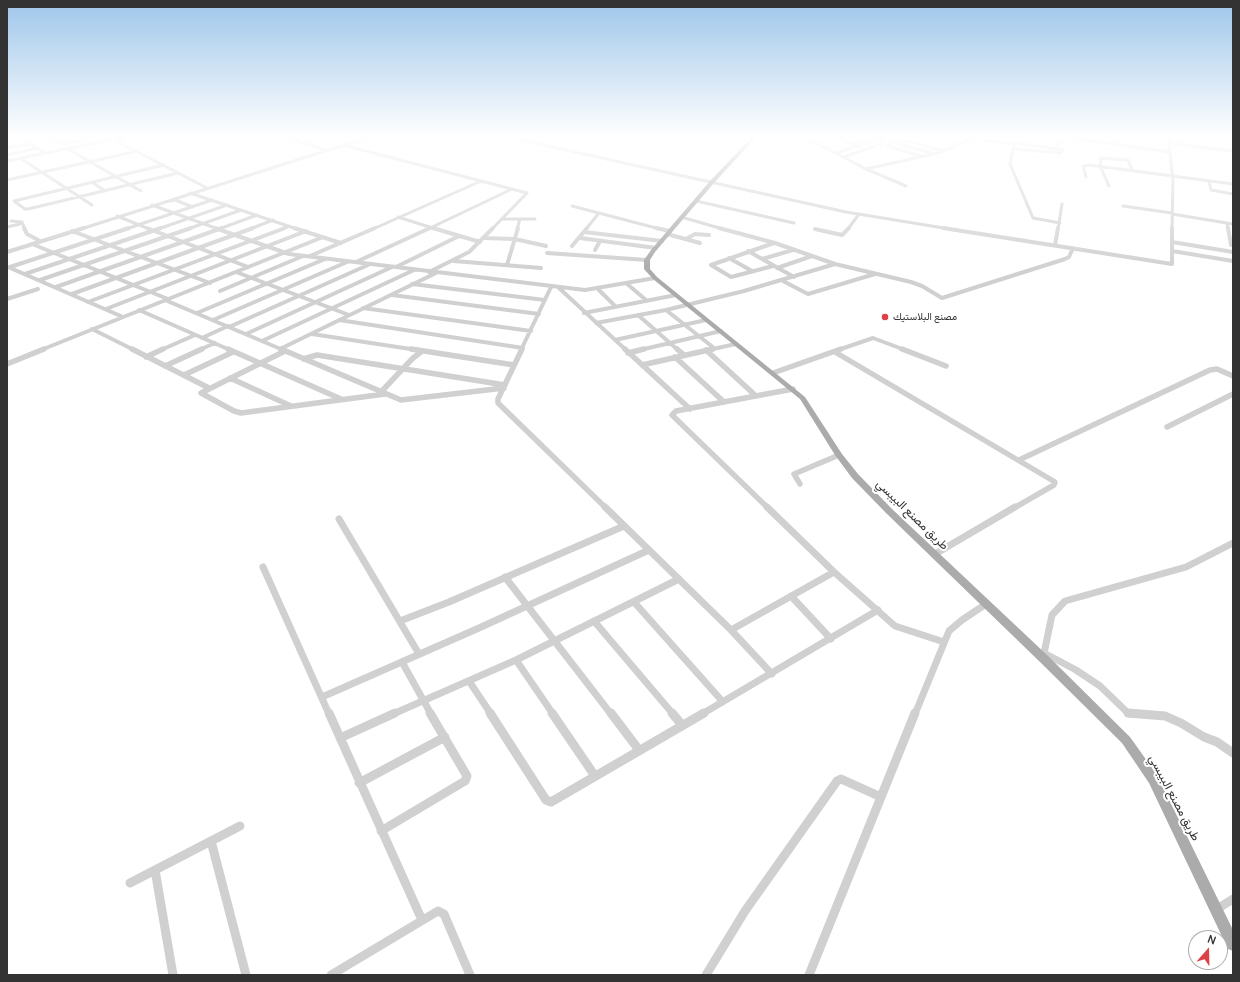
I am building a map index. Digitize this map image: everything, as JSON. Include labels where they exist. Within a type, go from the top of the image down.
[{"type":"main road","points":[[647,260],[681,217],[712,182]]},
{"type":"main road","name":"طريق مصنع البيبسي","points":[[647,260],[647,269],[655,278],[793,389],[807,403],[839,455],[862,483],[986,604],[1043,655],[1113,727],[1140,759],[1153,779],[1233,944]]},
{"type":"street","points":[[55,181],[92,205]]},
{"type":"street","points":[[98,181],[14,201],[25,209],[28,209],[147,181]]},
{"type":"street","points":[[123,181],[141,191]]},
{"type":"street","points":[[193,181],[207,188]]},
{"type":"street","points":[[154,206],[229,181]]},
{"type":"street","points":[[310,256],[481,181],[527,193],[469,252],[429,272]]},
{"type":"street","points":[[707,181],[859,214],[1172,264],[1173,181]]},
{"type":"street","points":[[894,181],[906,186]]},
{"type":"street","points":[[1018,181],[1033,218],[1060,223]]},
{"type":"street","points":[[1107,181],[1109,186]]},
{"type":"street","points":[[1233,184],[1210,181],[1211,190],[1233,194]]},
{"type":"street","points":[[92,182],[106,191]]},
{"type":"street","points":[[356,262],[512,189]]},
{"type":"street","points":[[190,193],[341,243]]},
{"type":"street","points":[[7,252],[117,216],[174,200],[193,206]]},
{"type":"street","points":[[8,267],[212,200]]},
{"type":"street","points":[[696,201],[794,222]]},
{"type":"street","points":[[1055,245],[1060,223],[1062,204]]},
{"type":"street","points":[[25,274],[227,205]]},
{"type":"street","points":[[154,206],[284,252],[310,256],[436,273],[585,290],[655,278]]},
{"type":"street","points":[[572,206],[669,232],[700,243]]},
{"type":"street","points":[[1123,206],[1233,224]]},
{"type":"street","points":[[40,280],[241,210]]},
{"type":"street","points":[[572,246],[599,213]]},
{"type":"street","points":[[815,229],[842,235],[853,224],[859,214]]},
{"type":"street","points":[[56,287],[257,215]]},
{"type":"street","points":[[117,216],[248,267]]},
{"type":"street","points":[[398,217],[480,242]]},
{"type":"street","points":[[681,217],[775,243],[835,264],[922,286],[942,298],[1065,259],[1069,257],[1073,248]]},
{"type":"street","points":[[502,219],[535,219]]},
{"type":"street","points":[[507,265],[520,219]]},
{"type":"street","points":[[72,294],[273,220]]},
{"type":"street","points":[[11,221],[23,222],[22,223],[27,234],[40,241]]},
{"type":"street","points":[[7,227],[22,223]]},
{"type":"street","points":[[1227,223],[1231,246]]},
{"type":"street","points":[[88,302],[289,226]]},
{"type":"street","points":[[72,231],[210,282]]},
{"type":"street","points":[[106,309],[306,231]]},
{"type":"street","points":[[584,232],[618,236],[659,245]]},
{"type":"street","points":[[686,239],[695,234],[709,235]]},
{"type":"street","points":[[246,334],[459,236]]},
{"type":"street","points":[[610,242],[618,236]]},
{"type":"street","points":[[7,364],[323,237]]},
{"type":"street","points":[[484,238],[515,239],[546,246]]},
{"type":"street","points":[[580,238],[610,242],[659,245]]},
{"type":"street","points":[[595,250],[600,241]]},
{"type":"street","points":[[1172,242],[1233,252]]},
{"type":"street","points":[[775,243],[748,251],[711,266],[730,277],[775,267],[812,256]]},
{"type":"street","points":[[32,244],[150,292],[401,400],[504,387]]},
{"type":"street","points":[[762,259],[793,250]]},
{"type":"street","points":[[748,251],[794,277]]},
{"type":"street","points":[[1172,251],[1233,261]]},
{"type":"street","points":[[547,253],[647,260]]},
{"type":"street","points":[[220,291],[305,255]]},
{"type":"street","points":[[197,313],[326,258]]},
{"type":"street","points":[[729,258],[752,271]]},
{"type":"street","points":[[213,320],[348,261]]},
{"type":"street","points":[[452,261],[541,268]]},
{"type":"street","points":[[202,338],[369,264]]},
{"type":"street","points":[[596,323],[687,305],[783,281],[835,264]]},
{"type":"street","points":[[8,267],[123,317]]},
{"type":"street","points":[[262,341],[414,270]]},
{"type":"street","points":[[236,272],[349,315]]},
{"type":"street","points":[[422,351],[403,369],[384,393],[241,413],[202,394],[202,392],[209,388],[259,364],[339,320],[436,273]]},
{"type":"street","points":[[783,281],[808,294],[875,274]]},
{"type":"street","points":[[626,283],[646,300]]},
{"type":"street","points":[[412,284],[545,300]]},
{"type":"street","points":[[552,287],[498,401],[502,407],[731,630],[772,674]]},
{"type":"street","points":[[559,288],[690,409]]},
{"type":"street","points":[[597,288],[615,306]]},
{"type":"street","points":[[7,300],[38,289]]},
{"type":"street","points":[[391,295],[539,314]]},
{"type":"street","points":[[584,312],[676,295]]},
{"type":"street","points":[[363,308],[531,331]]},
{"type":"street","points":[[139,310],[342,400]]},
{"type":"street","points":[[666,310],[714,348]]},
{"type":"street","points":[[638,315],[684,355]]},
{"type":"street","points":[[339,320],[523,348]]},
{"type":"street","points":[[615,340],[706,320]]},
{"type":"street","points":[[92,330],[209,388]]},
{"type":"street","points":[[628,353],[720,331]]},
{"type":"street","points":[[312,334],[514,365]]},
{"type":"street","points":[[146,357],[195,335]]},
{"type":"street","points":[[773,373],[873,338],[946,366]]},
{"type":"street","points":[[165,366],[215,343]]},
{"type":"street","points":[[642,365],[736,344]]},
{"type":"street","points":[[706,350],[756,396]]},
{"type":"street","points":[[184,375],[233,352]]},
{"type":"street","points":[[835,352],[1055,482],[1054,485],[935,554]]},
{"type":"street","points":[[303,358],[315,355],[504,387]]},
{"type":"street","points":[[675,357],[724,402]]},
{"type":"street","points":[[1019,460],[1210,370],[1216,369],[1233,376]]},
{"type":"street","points":[[230,378],[292,406]]},
{"type":"street","points":[[793,389],[676,411],[672,415],[834,572],[895,626],[944,642]]},
{"type":"street","points":[[1167,427],[1233,394]]},
{"type":"street","points":[[800,484],[794,474],[839,455]]},
{"type":"street","points":[[339,519],[419,654]]},
{"type":"street","points":[[400,621],[449,602],[624,526]]},
{"type":"street","points":[[1233,543],[1186,566],[1118,587],[1065,601],[1052,615],[1043,655],[1076,670],[1100,686],[1129,714],[1165,716],[1181,723],[1204,737],[1217,742],[1233,753]]},
{"type":"street","points":[[322,697],[649,550]]},
{"type":"street","points":[[263,567],[422,920]]},
{"type":"street","points":[[731,630],[834,572]]},
{"type":"street","points":[[505,577],[639,750]]},
{"type":"street","points":[[340,738],[516,660],[679,579]]},
{"type":"street","points":[[790,596],[830,639]]},
{"type":"street","points":[[634,602],[723,702]]},
{"type":"street","points":[[809,975],[949,631],[962,620],[986,604]]},
{"type":"street","points":[[469,681],[546,800],[549,802],[554,801],[639,750],[772,674],[878,610]]},
{"type":"street","points":[[594,620],[682,725]]},
{"type":"street","points":[[516,660],[595,776]]},
{"type":"street","points":[[381,831],[465,781],[467,776],[445,737],[422,701],[402,662]]},
{"type":"street","points":[[359,783],[445,737]]},
{"type":"street","points":[[706,975],[750,905],[837,781],[840,779],[881,797]]},
{"type":"street","points":[[130,883],[240,826]]},
{"type":"street","points":[[211,841],[246,975]]},
{"type":"street","points":[[155,870],[173,975]]},
{"type":"street","points":[[1217,910],[1233,899]]},
{"type":"street","points":[[331,975],[436,912],[441,912],[444,914],[470,975]]},
{"type":"place","name":"مصنع البلاستيك","points":[[885,317]]}]
